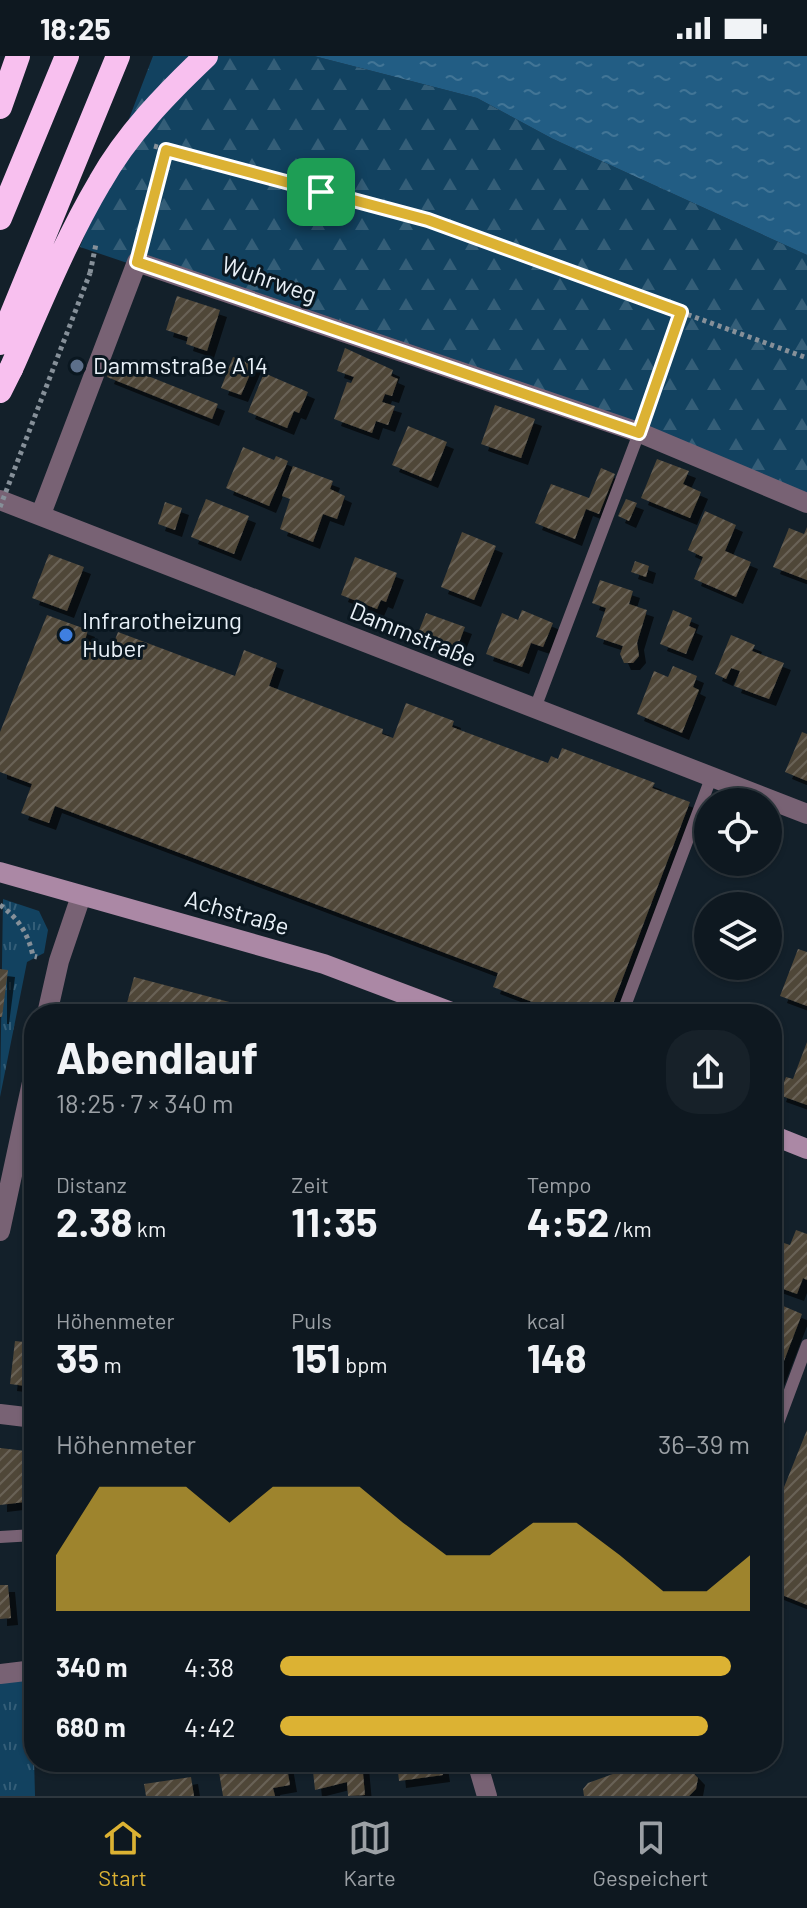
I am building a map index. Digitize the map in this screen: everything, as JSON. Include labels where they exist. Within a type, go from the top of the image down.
[{"type":"highway","points":[[0,107],[18,56]]},
{"type":"highway","points":[[0,218],[67,56]]},
{"type":"highway","points":[[0,343],[118,56]]},
{"type":"highway","points":[[0,391],[101,179],[137,129],[206,56]]},
{"type":"main road","name":"Achstraße","points":[[0,872],[324,964],[430,1004]]},
{"type":"main road","points":[[782,1139],[807,1149]]},
{"type":"street","name":"Wuhrweg","points":[[137,262],[639,433],[807,503]]},
{"type":"street","points":[[41,514],[137,262]]},
{"type":"street","name":"Dammstraße","points":[[0,500],[534,711],[807,814]]},
{"type":"street","points":[[49,1004],[59,961],[81,896]]},
{"type":"street","points":[[0,1231],[24,1119]]},
{"type":"street","points":[[0,1414],[24,1417]]},
{"type":"street","points":[[0,1674],[24,1671]]},
{"type":"street","points":[[480,1772],[487,1796]]},
{"type":"lane","points":[[534,711],[639,433]]},
{"type":"lane","points":[[626,1004],[711,778]]},
{"type":"lane","points":[[782,1412],[807,1345]]},
{"type":"lane","points":[[0,1537],[24,1536]]},
{"type":"path","points":[[137,262],[166,150],[428,220],[807,358]]},
{"type":"path","points":[[0,507],[90,273]]},
{"type":"path","points":[[639,433],[681,312]]},
{"type":"path","points":[[0,905],[14,916],[25,932],[33,956],[59,961]]},
{"type":"green space","points":[[153,56],[314,56],[477,98],[553,139],[807,255],[807,503],[678,449],[80,247]]},
{"type":"green space","points":[[3,899],[39,911],[48,930],[44,953],[27,962],[0,1097]]},
{"type":"green space","points":[[24,1680],[24,1772],[34,1772],[35,1796],[0,1796],[0,1682]]},
{"type":"water","points":[[314,56],[807,56],[807,255],[553,139],[477,98]]},
{"type":"building","points":[[177,296],[220,310],[207,351],[186,344],[188,337],[166,330]]},
{"type":"building","points":[[345,348],[393,370],[391,376],[398,379],[392,396],[385,394],[382,402],[395,406],[388,425],[376,421],[372,433],[334,419],[347,382],[351,383],[354,377],[337,371]]},
{"type":"building","points":[[233,357],[254,365],[241,395],[221,388]]},
{"type":"building","points":[[113,362],[218,404],[212,419],[107,377]]},
{"type":"building","points":[[264,373],[308,392],[299,413],[294,411],[287,428],[248,412]]},
{"type":"building","points":[[495,405],[535,419],[521,458],[481,444]]},
{"type":"building","points":[[408,426],[447,442],[431,481],[392,465]]},
{"type":"building","points":[[243,447],[274,460],[276,456],[288,461],[269,506],[226,488]]},
{"type":"building","points":[[657,459],[689,471],[683,484],[701,492],[690,518],[641,498]]},
{"type":"building","points":[[293,466],[333,481],[330,489],[345,496],[337,519],[323,514],[313,542],[280,529],[290,499],[282,496]]},
{"type":"building","points":[[601,468],[615,474],[599,514],[586,509],[575,539],[535,523],[551,484],[589,498]]},
{"type":"building","points":[[206,499],[249,516],[234,554],[191,537]]},
{"type":"building","points":[[626,499],[637,503],[629,521],[618,516]]},
{"type":"building","points":[[165,502],[182,508],[175,530],[158,524]]},
{"type":"building","points":[[705,511],[736,525],[725,551],[751,562],[736,597],[694,579],[703,557],[688,550]]},
{"type":"building","points":[[807,527],[807,580],[773,567],[789,528],[804,534]]},
{"type":"building","points":[[462,532],[496,546],[474,600],[441,587]]},
{"type":"building","points":[[49,554],[84,567],[67,611],[32,598]]},
{"type":"building","points":[[355,557],[397,573],[386,602],[381,600],[377,609],[341,595]]},
{"type":"building","points":[[635,561],[649,566],[646,577],[631,572]]},
{"type":"building","points":[[600,580],[633,591],[629,604],[647,610],[637,643],[639,656],[633,663],[624,663],[620,654],[623,646],[596,637],[606,608],[592,603]]},
{"type":"building","points":[[522,610],[553,623],[543,647],[531,643],[522,667],[486,654],[502,613],[518,620]]},
{"type":"building","points":[[673,610],[692,618],[689,626],[696,629],[686,654],[660,644]]},
{"type":"building","points":[[426,613],[465,627],[455,653],[416,638]]},
{"type":"building","points":[[47,615],[88,630],[85,640],[111,650],[118,632],[235,676],[244,650],[277,663],[269,686],[383,729],[382,734],[393,738],[406,703],[454,721],[452,727],[548,763],[551,756],[558,759],[562,748],[655,783],[652,788],[690,802],[613,1004],[538,1004],[493,987],[498,973],[55,806],[49,823],[21,813],[32,784],[0,772],[0,732]]},
{"type":"building","points":[[731,635],[755,645],[752,651],[784,663],[769,699],[734,686],[740,671],[731,668],[726,679],[715,674]]},
{"type":"building","points":[[673,666],[697,676],[693,687],[699,690],[682,733],[637,714],[654,671],[668,677]]},
{"type":"building","points":[[802,732],[807,734],[807,781],[785,772]]},
{"type":"building","points":[[798,949],[807,952],[807,1006],[780,996]]},
{"type":"building","points":[[0,969],[8,970],[2,1017],[0,1017]]},
{"type":"building","points":[[134,977],[237,1004],[127,1004]]},
{"type":"building","points":[[807,1042],[807,1105],[782,1096],[786,1077],[793,1079]]},
{"type":"building","points":[[796,1230],[807,1234],[807,1280],[803,1278],[797,1294],[782,1289],[782,1242],[790,1245]]},
{"type":"building","points":[[782,1305],[802,1314],[782,1366]]},
{"type":"building","points":[[15,1341],[24,1342],[24,1386],[10,1384]]},
{"type":"building","points":[[807,1430],[807,1605],[782,1595],[782,1492]]},
{"type":"building","points":[[0,1448],[24,1451],[24,1502],[0,1505]]},
{"type":"building","points":[[0,1585],[8,1585],[11,1618],[0,1619]]},
{"type":"building","points":[[219,1772],[288,1772],[290,1785],[273,1788],[275,1796],[223,1796]]},
{"type":"building","points":[[313,1772],[363,1772],[365,1795],[348,1796],[347,1782],[315,1790]]},
{"type":"building","points":[[398,1772],[443,1772],[443,1775],[399,1781]]},
{"type":"building","points":[[618,1772],[692,1772],[698,1778],[696,1789],[689,1796],[584,1796],[583,1789],[588,1783]]},
{"type":"building","points":[[191,1777],[194,1796],[146,1796],[144,1784]]},
{"type":"place","name":"Dammstraße A14","points":[[77,366]]},
{"type":"place","name":"Infrarotheizung Huber","points":[[66,635]]},
{"type":"route","points":[[166,150],[321,192],[428,220],[681,312],[639,433],[137,262],[166,150]]}]
